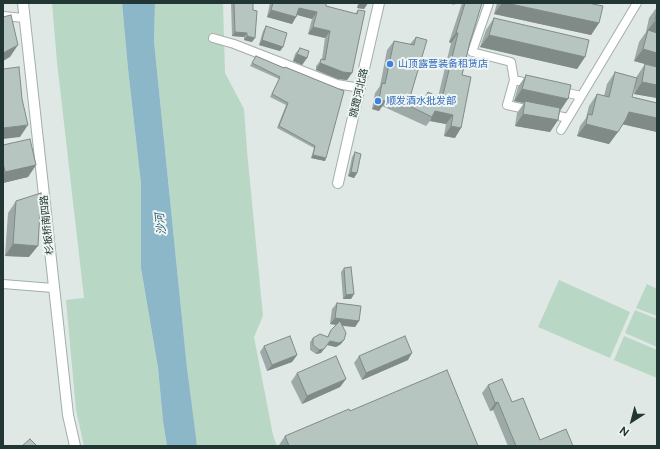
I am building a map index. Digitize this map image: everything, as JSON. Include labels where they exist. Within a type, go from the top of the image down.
[{"type":"street","name":"杉板桥南四路","points":[[23,3],[53,288],[68,415],[75,446]]},
{"type":"street","name":"跳蹬河北路","points":[[338,183],[379,3]]},
{"type":"street","points":[[489,3],[472,52],[511,62],[514,80],[507,105],[568,118]]},
{"type":"street","points":[[560,130],[637,3]]},
{"type":"street","points":[[3,16],[24,18]]},
{"type":"street","points":[[213,38],[234,44],[337,84],[360,88]]},
{"type":"street","points":[[514,80],[581,96]]},
{"type":"street","points":[[3,284],[53,288]]},
{"type":"green space","points":[[52,3],[122,3],[141,184],[141,268],[158,368],[167,446],[84,446],[76,410],[66,300],[84,298],[57,62]]},
{"type":"green space","points":[[155,3],[223,3],[225,73],[244,109],[263,316],[254,337],[273,435],[277,446],[197,446],[192,417],[154,41]]},
{"type":"green space","points":[[559,280],[630,312],[610,358],[538,327]]},
{"type":"green space","points":[[647,284],[657,289],[657,316],[636,308]]},
{"type":"green space","points":[[635,310],[657,319],[657,347],[625,333]]},
{"type":"green space","points":[[624,336],[657,350],[657,378],[614,360]]},
{"type":"water","name":"沙河","points":[[122,3],[155,3],[154,41],[187,368],[197,446],[167,446],[158,368],[141,268],[141,184]]},
{"type":"building","points":[[234,3],[253,3],[253,10],[257,11],[255,38],[247,36],[247,33],[235,32]]},
{"type":"building","points":[[273,3],[326,3],[326,6],[357,14],[358,10],[365,11],[352,73],[343,72],[320,63],[321,59],[325,60],[330,31],[313,27],[317,12],[299,8],[296,17],[271,10]]},
{"type":"building","points":[[465,3],[482,3],[462,75],[471,77],[461,128],[451,126],[453,115],[435,111],[432,117],[387,95],[386,101],[379,100],[382,83],[385,84],[394,41],[414,45],[416,37],[427,40],[410,97],[423,103],[428,92],[442,99],[458,33],[456,33]]},
{"type":"building","points":[[506,3],[588,3],[603,6],[599,23]]},
{"type":"building","points":[[657,10],[657,22],[655,21]]},
{"type":"building","points":[[11,15],[18,45],[3,53],[3,17]]},
{"type":"building","points":[[494,18],[589,40],[585,57],[489,35]]},
{"type":"building","points":[[266,26],[287,33],[283,47],[262,40]]},
{"type":"building","points":[[648,30],[657,33],[657,53],[643,49]]},
{"type":"building","points":[[300,48],[309,51],[307,58],[297,54]]},
{"type":"building","points":[[256,56],[344,91],[326,158],[313,155],[315,146],[279,126],[288,103],[272,94],[280,77],[252,63]]},
{"type":"building","points":[[645,64],[657,67],[657,85],[642,82]]},
{"type":"building","points":[[19,67],[22,99],[28,125],[3,128],[3,69]]},
{"type":"building","points":[[615,72],[637,78],[632,97],[657,103],[657,118],[629,112],[618,132],[586,124],[588,114],[592,115],[597,94],[609,97]]},
{"type":"building","points":[[526,75],[571,85],[568,99],[522,89]]},
{"type":"building","points":[[525,101],[560,108],[558,120],[523,114]]},
{"type":"building","points":[[30,139],[36,165],[5,172],[3,163],[3,145]]},
{"type":"building","points":[[355,152],[361,154],[357,173],[351,172]]},
{"type":"building","points":[[41,193],[38,246],[13,244],[16,201]]},
{"type":"building","points":[[351,267],[354,294],[346,295],[344,268]]},
{"type":"building","points":[[337,303],[361,306],[359,321],[335,318]]},
{"type":"building","points":[[340,321],[346,333],[344,340],[339,343],[330,341],[324,349],[319,350],[313,345],[313,338],[320,334],[328,337],[331,330]]},
{"type":"building","points":[[290,336],[297,355],[272,365],[264,346]]},
{"type":"building","points":[[405,336],[412,353],[366,373],[359,356]]},
{"type":"building","points":[[336,356],[346,379],[307,396],[297,373]]},
{"type":"building","points":[[447,370],[478,446],[289,446],[285,436],[349,409],[350,411]]},
{"type":"building","points":[[502,379],[512,402],[523,398],[540,440],[566,429],[573,446],[516,446],[498,402],[495,403],[488,385]]},
{"type":"building","points":[[30,439],[37,446],[22,446]]},
{"type":"place","name":"山顶露营装备租赁店","points":[[390,64]]},
{"type":"place","name":"顺发酒水批发部","points":[[378,101]]}]
